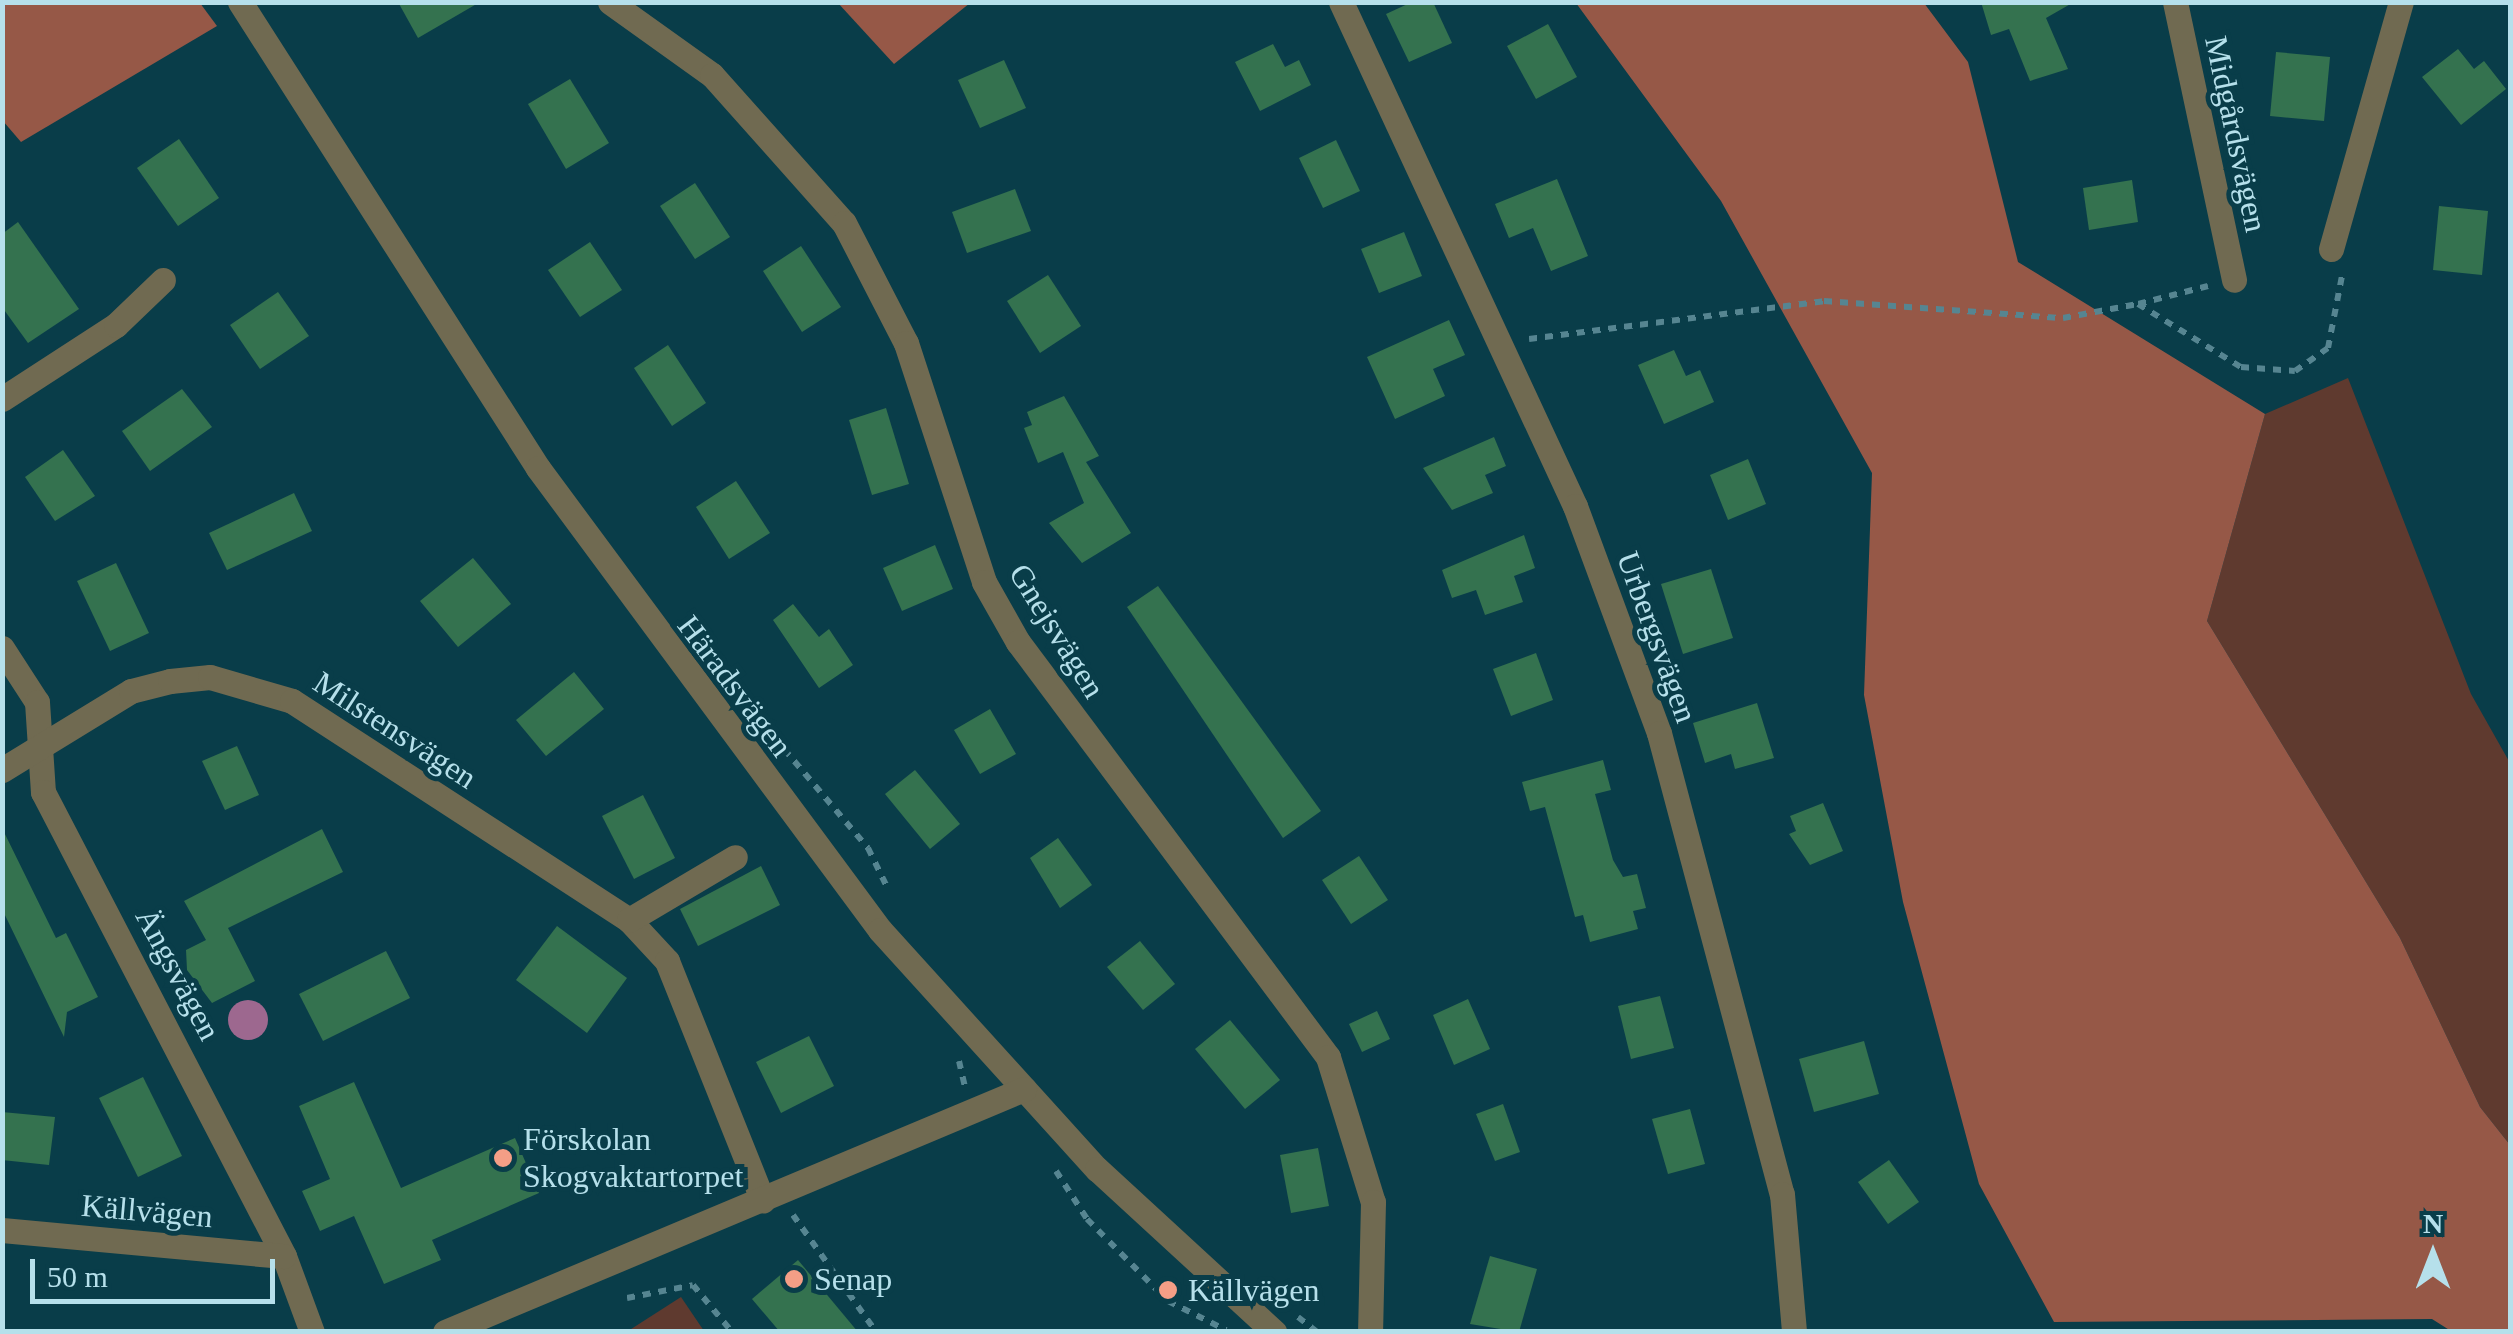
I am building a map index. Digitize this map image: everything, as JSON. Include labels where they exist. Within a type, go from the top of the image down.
[{"type":"street","name":"Häradsvägen","points":[[240,2],[464,360],[634,604],[880,930],[1197,1270],[1282,1321]]},
{"type":"street","name":"Gnejsvägen","points":[[610,2],[712,75],[844,223],[906,342],[984,582],[1018,642],[1328,1057],[1373,1202],[1370,1332]]},
{"type":"street","name":"Urbergsvägen","points":[[1341,2],[1502,342],[1659,733],[1782,1194],[1794,1332]]},
{"type":"street","name":"Midgårdsvägen","points":[[2176,2],[2234,280]]},
{"type":"street","points":[[2331,248],[2401,2]]},
{"type":"street","points":[[2,398],[116,325],[164,280]]},
{"type":"street","name":"Ängsvägen","points":[[2,648],[37,702],[44,792],[284,1256],[312,1332]]},
{"type":"street","name":"Milstensvägen","points":[[2,770],[131,691],[210,677],[292,700],[630,920],[667,962],[774,1196]]},
{"type":"street","points":[[630,920],[735,857]]},
{"type":"street","points":[[445,1332],[1024,1088]]},
{"type":"street","name":"Källvägen","points":[[2,1230],[284,1256]]},
{"type":"path","points":[[2138,304],[2240,367],[2294,371],[2314,363],[2334,333],[2346,251],[2331,248]]},
{"type":"path","points":[[1502,342],[1824,301],[2063,318],[2234,280]]},
{"type":"path","points":[[771,738],[868,848],[890,893]]},
{"type":"path","points":[[774,1196],[876,1332]]},
{"type":"path","points":[[626,1298],[693,1285],[732,1332]]},
{"type":"path","points":[[1282,1321],[1317,1332]]},
{"type":"shaded area","points":[[2,3],[200,3],[217,26],[21,142],[3,121]]},
{"type":"shaded area","points":[[838,3],[970,3],[894,64]]},
{"type":"shaded area","points":[[1576,3],[1924,3],[1968,62],[2018,262],[2265,414],[2207,621],[2400,938],[2480,1107],[2510,1145],[2510,1331],[2451,1331],[2432,1319],[2054,1322],[1979,1184],[1903,902],[1864,695],[1872,473],[1721,201]]},
{"type":"shaded area","points":[[2348,378],[2471,694],[2510,763],[2510,1145],[2480,1107],[2400,938],[2207,621],[2265,414]]},
{"type":"shaded area","points":[[248,1000],[262,1006],[268,1020],[262,1034],[248,1040],[234,1034],[228,1020],[234,1006]]},
{"type":"shaded area","points":[[681,1297],[704,1331],[628,1331]]},
{"type":"building","points":[[398,2],[480,2],[418,38]]},
{"type":"building","points":[[1412,2],[1433,2],[1452,43],[1409,62],[1386,14]]},
{"type":"building","points":[[1981,2],[2074,2],[2046,18],[2068,69],[2030,81],[2009,29],[1991,35]]},
{"type":"building","points":[[1548,24],[1577,77],[1536,99],[1507,46]]},
{"type":"building","points":[[1273,44],[1285,67],[1299,60],[1311,85],[1260,111],[1235,62]]},
{"type":"building","points":[[2458,49],[2474,69],[2484,61],[2506,89],[2461,125],[2422,77]]},
{"type":"building","points":[[2276,52],[2330,57],[2324,121],[2270,116]]},
{"type":"building","points":[[1004,60],[1026,108],[980,128],[958,80]]},
{"type":"building","points":[[570,79],[609,143],[566,169],[528,104]]},
{"type":"building","points":[[179,139],[219,198],[178,226],[137,168]]},
{"type":"building","points":[[1336,140],[1360,191],[1323,208],[1299,158]]},
{"type":"building","points":[[1557,179],[1588,256],[1551,271],[1533,228],[1509,238],[1495,204]]},
{"type":"building","points":[[2132,180],[2138,222],[2089,230],[2083,188]]},
{"type":"building","points":[[695,183],[730,237],[695,259],[660,206]]},
{"type":"building","points":[[1015,189],[1031,231],[967,253],[952,212]]},
{"type":"building","points":[[2439,206],[2488,211],[2482,275],[2433,270]]},
{"type":"building","points":[[18,222],[79,309],[28,343],[2,307],[2,234]]},
{"type":"building","points":[[1404,232],[1422,276],[1379,293],[1361,249]]},
{"type":"building","points":[[590,242],[622,290],[580,317],[548,270]]},
{"type":"building","points":[[801,246],[841,307],[802,332],[763,271]]},
{"type":"building","points":[[1048,275],[1081,326],[1040,353],[1007,301]]},
{"type":"building","points":[[278,292],[309,336],[260,369],[230,325]]},
{"type":"building","points":[[1449,320],[1465,355],[1433,369],[1445,396],[1395,419],[1367,357]]},
{"type":"building","points":[[668,345],[706,403],[672,426],[634,368]]},
{"type":"building","points":[[1674,350],[1686,376],[1700,370],[1714,402],[1664,424],[1638,365]]},
{"type":"building","points":[[182,389],[212,427],[150,471],[122,431]]},
{"type":"building","points":[[1064,396],[1099,456],[1086,462],[1131,533],[1082,563],[1049,523],[1084,503],[1063,452],[1038,463],[1024,428],[1032,425],[1027,412]]},
{"type":"building","points":[[886,408],[909,484],[872,495],[849,420]]},
{"type":"building","points":[[1494,437],[1506,466],[1485,475],[1493,493],[1452,510],[1423,468]]},
{"type":"building","points":[[63,450],[95,496],[55,521],[25,477]]},
{"type":"building","points":[[1748,459],[1766,504],[1728,520],[1710,475]]},
{"type":"building","points":[[736,481],[770,533],[729,559],[696,507]]},
{"type":"building","points":[[294,493],[312,531],[227,570],[209,533]]},
{"type":"building","points":[[1524,535],[1535,568],[1514,576],[1523,602],[1485,615],[1476,590],[1452,598],[1442,570]]},
{"type":"building","points":[[935,545],[953,589],[902,611],[883,568]]},
{"type":"building","points":[[473,558],[511,604],[458,647],[420,601]]},
{"type":"building","points":[[116,563],[149,633],[110,651],[77,581]]},
{"type":"building","points":[[1711,569],[1733,638],[1683,654],[1661,584]]},
{"type":"building","points":[[1158,586],[1321,811],[1283,838],[1127,607]]},
{"type":"building","points":[[793,604],[819,637],[829,629],[853,665],[819,688],[773,620]]},
{"type":"building","points":[[1536,653],[1553,700],[1511,716],[1493,669]]},
{"type":"building","points":[[574,672],[604,709],[546,756],[516,720]]},
{"type":"building","points":[[1757,703],[1774,758],[1735,769],[1731,754],[1705,763],[1693,723]]},
{"type":"building","points":[[990,709],[1016,754],[980,774],[954,730]]},
{"type":"building","points":[[237,746],[259,795],[225,810],[202,761]]},
{"type":"building","points":[[1603,760],[1611,790],[1595,794],[1613,860],[1623,877],[1637,874],[1646,908],[1633,911],[1638,929],[1590,942],[1583,915],[1575,917],[1545,807],[1530,811],[1522,782]]},
{"type":"building","points":[[915,770],[960,824],[930,849],[885,794]]},
{"type":"building","points":[[643,795],[675,858],[634,879],[602,816]]},
{"type":"building","points":[[1823,803],[1843,851],[1810,865],[1789,834],[1796,831],[1790,816]]},
{"type":"building","points":[[2,828],[56,938],[66,933],[98,997],[67,1012],[64,1037],[2,909]]},
{"type":"building","points":[[322,829],[343,872],[228,928],[255,981],[212,1003],[187,970],[186,950],[206,940],[184,901]]},
{"type":"building","points":[[1058,838],[1092,885],[1060,908],[1030,858]]},
{"type":"building","points":[[1359,856],[1388,900],[1351,924],[1322,880]]},
{"type":"building","points":[[761,866],[780,905],[698,946],[680,909]]},
{"type":"building","points":[[557,926],[627,978],[587,1033],[516,980]]},
{"type":"building","points":[[1140,941],[1175,984],[1143,1010],[1107,967]]},
{"type":"building","points":[[386,951],[410,998],[323,1041],[299,994]]},
{"type":"building","points":[[1660,996],[1674,1048],[1631,1059],[1618,1006]]},
{"type":"building","points":[[1468,999],[1490,1049],[1454,1065],[1433,1015]]},
{"type":"building","points":[[1377,1011],[1390,1039],[1362,1052],[1349,1024]]},
{"type":"building","points":[[1230,1020],[1280,1080],[1245,1109],[1195,1049]]},
{"type":"building","points":[[809,1036],[834,1086],[781,1113],[756,1062]]},
{"type":"building","points":[[1864,1041],[1879,1094],[1814,1112],[1799,1059]]},
{"type":"building","points":[[143,1077],[182,1156],[138,1177],[99,1098]]},
{"type":"building","points":[[354,1082],[401,1188],[515,1138],[539,1193],[432,1240],[441,1260],[384,1284],[354,1216],[320,1231],[302,1191],[330,1179],[299,1106]]},
{"type":"building","points":[[1503,1104],[1520,1152],[1495,1161],[1476,1114]]},
{"type":"building","points":[[1690,1109],[1705,1164],[1668,1174],[1652,1119]]},
{"type":"building","points":[[2,1112],[55,1117],[49,1165],[2,1160]]},
{"type":"building","points":[[1318,1148],[1329,1206],[1291,1213],[1280,1155]]},
{"type":"building","points":[[1889,1160],[1919,1202],[1888,1224],[1858,1182]]},
{"type":"building","points":[[1490,1256],[1537,1269],[1519,1332],[1470,1324]]},
{"type":"building","name":"Senap","points":[[798,1260],[858,1332],[780,1332],[752,1299]]},
{"type":"place","name":"Förskolan Skogvaktartorpet","points":[[503,1158]]},
{"type":"place","name":"Senap","points":[[794,1279]]},
{"type":"place","name":"Källvägen","points":[[1168,1290]]}]
